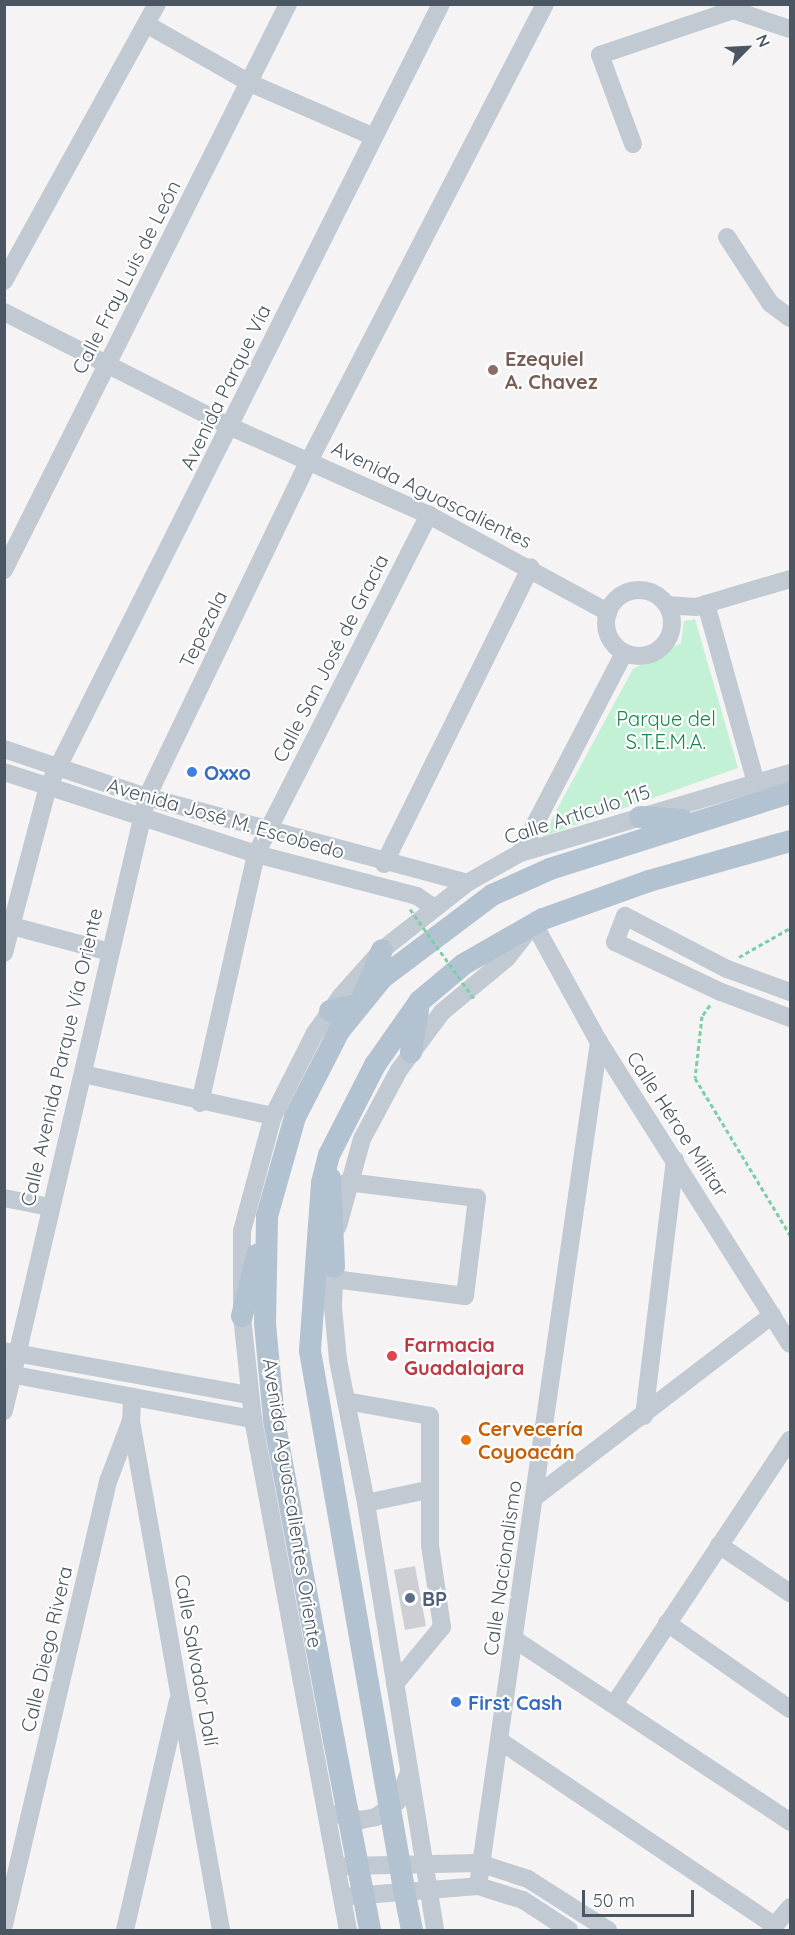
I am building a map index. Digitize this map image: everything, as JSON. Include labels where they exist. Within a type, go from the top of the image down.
[{"type":"main road","name":"Avenida Aguascalientes Oriente","points":[[370,1930],[272,1400],[265,1323],[267,1216],[295,1117],[339,1031],[382,978],[492,895],[549,869],[690,821],[790,793]]},
{"type":"main road","points":[[640,817],[690,821]]},
{"type":"main road","name":"Avenida Aguascalientes Oriente","points":[[412,1930],[310,1351],[322,1183],[329,1155],[375,1065],[420,1001],[464,964],[534,924],[650,881],[790,841]]},
{"type":"main road","points":[[330,1011],[360,1004],[382,950]]},
{"type":"main road","points":[[411,1052],[420,1001]]},
{"type":"main road","points":[[329,1155],[334,1273]]},
{"type":"main road","points":[[242,1316],[267,1216]]},
{"type":"street","points":[[4,281],[157,4]]},
{"type":"street","name":"Calle Fray Luis de León","points":[[4,570],[288,4]]},
{"type":"street","name":"Avenida Parque Vía","points":[[4,954],[48,788],[61,769],[372,136],[441,4]]},
{"type":"street","points":[[309,461],[545,4]]},
{"type":"street","points":[[633,144],[600,55],[733,10],[790,29]]},
{"type":"street","points":[[146,24],[250,83],[372,136]]},
{"type":"street","points":[[727,237],[770,303],[790,318]]},
{"type":"street","name":"Avenida Aguascalientes","points":[[4,312],[106,366],[231,427],[429,515],[531,567],[608,612]]},
{"type":"street","name":"Tepezala","points":[[140,818],[147,797],[309,461]]},
{"type":"street","name":"Calle San José de Gracia","points":[[200,1103],[256,854],[429,515]]},
{"type":"street","points":[[384,864],[531,567]]},
{"type":"street","points":[[667,605],[701,606],[790,579]]},
{"type":"street","points":[[672,629],[667,605],[653,593],[635,590],[618,597],[608,612],[607,631],[624,652],[654,653],[672,629],[701,606]]},
{"type":"street","points":[[701,606],[756,783]]},
{"type":"street","points":[[520,853],[624,652]]},
{"type":"street","name":"Avenida José M. Escobedo","points":[[4,749],[147,797],[384,864],[467,883]]},
{"type":"street","name":"Avenida José M. Escobedo","points":[[4,772],[256,854],[417,896],[433,907]]},
{"type":"street","name":"Calle Artículo 115","points":[[249,1395],[242,1316],[242,1231],[273,1116],[330,1011],[382,950],[433,907],[467,883],[520,853],[790,773]]},
{"type":"street","name":"Calle Avenida Parque Vía Oriente","points":[[4,1411],[10,1352],[83,1074],[140,818]]},
{"type":"street","points":[[790,992],[727,969],[626,916],[615,942],[721,992],[790,1018]]},
{"type":"street","points":[[435,1930],[366,1503],[336,1338],[334,1273],[347,1182],[369,1122],[411,1052],[442,1012],[507,958],[534,924]]},
{"type":"street","name":"Calle Héroe Militar","points":[[534,924],[599,1042],[790,1344]]},
{"type":"street","points":[[12,926],[110,952]]},
{"type":"street","points":[[721,992],[727,969]]},
{"type":"street","name":"Calle Nacionalismo","points":[[478,1886],[479,1863],[500,1741],[599,1042]]},
{"type":"street","points":[[83,1074],[200,1103],[273,1116]]},
{"type":"street","points":[[644,1416],[675,1160]]},
{"type":"street","points":[[334,1273],[465,1296],[477,1198],[347,1182]]},
{"type":"street","points":[[4,1198],[49,1207]]},
{"type":"street","points":[[535,1497],[644,1416],[772,1315]]},
{"type":"street","points":[[10,1352],[249,1395]]},
{"type":"street","points":[[9,1373],[253,1419]]},
{"type":"street","name":"Avenida Aguascalientes Oriente","points":[[249,1395],[327,1801],[348,1930]]},
{"type":"street","name":"Calle Salvador Dalí","points":[[132,1397],[131,1421],[221,1930]]},
{"type":"street","points":[[346,1401],[430,1416],[428,1490],[442,1627],[395,1684]]},
{"type":"street","name":"Calle Diego Rivera","points":[[4,1925],[109,1479],[131,1421]]},
{"type":"street","points":[[615,1703],[790,1440]]},
{"type":"street","points":[[366,1503],[428,1490]]},
{"type":"street","points":[[719,1545],[790,1593]]},
{"type":"street","points":[[667,1623],[790,1709]]},
{"type":"street","points":[[514,1639],[615,1703],[790,1822]]},
{"type":"street","points":[[125,1930],[180,1692]]},
{"type":"street","points":[[500,1741],[773,1928],[790,1907]]},
{"type":"street","points":[[327,1801],[335,1813],[362,1820],[376,1816],[398,1801],[410,1772]]},
{"type":"street","points":[[339,1867],[425,1862],[479,1863],[528,1879],[608,1930]]},
{"type":"street","points":[[344,1897],[429,1887],[478,1886],[523,1900],[569,1930]]},
{"type":"path","points":[[410,909],[475,1000]]},
{"type":"path","points":[[727,969],[743,952],[790,928]]},
{"type":"path","points":[[721,992],[702,1016],[695,1078],[790,1236]]},
{"type":"green space","name":"Parque del S.T.E.M.A.","points":[[695,619],[738,768],[542,837],[633,669],[681,643],[684,621]]},
{"type":"building","name":"BP","points":[[415,1566],[426,1626],[405,1630],[394,1570]]},
{"type":"place","name":"Ezequiel A. Chavez","points":[[493,370]]},
{"type":"place","name":"Oxxo","points":[[192,772]]},
{"type":"place","name":"Farmacia Guadalajara","points":[[392,1356]]},
{"type":"place","name":"Cervecería Coyoacán","points":[[466,1440]]},
{"type":"place","name":"BP","points":[[410,1598]]},
{"type":"place","name":"First Cash","points":[[456,1702]]}]
